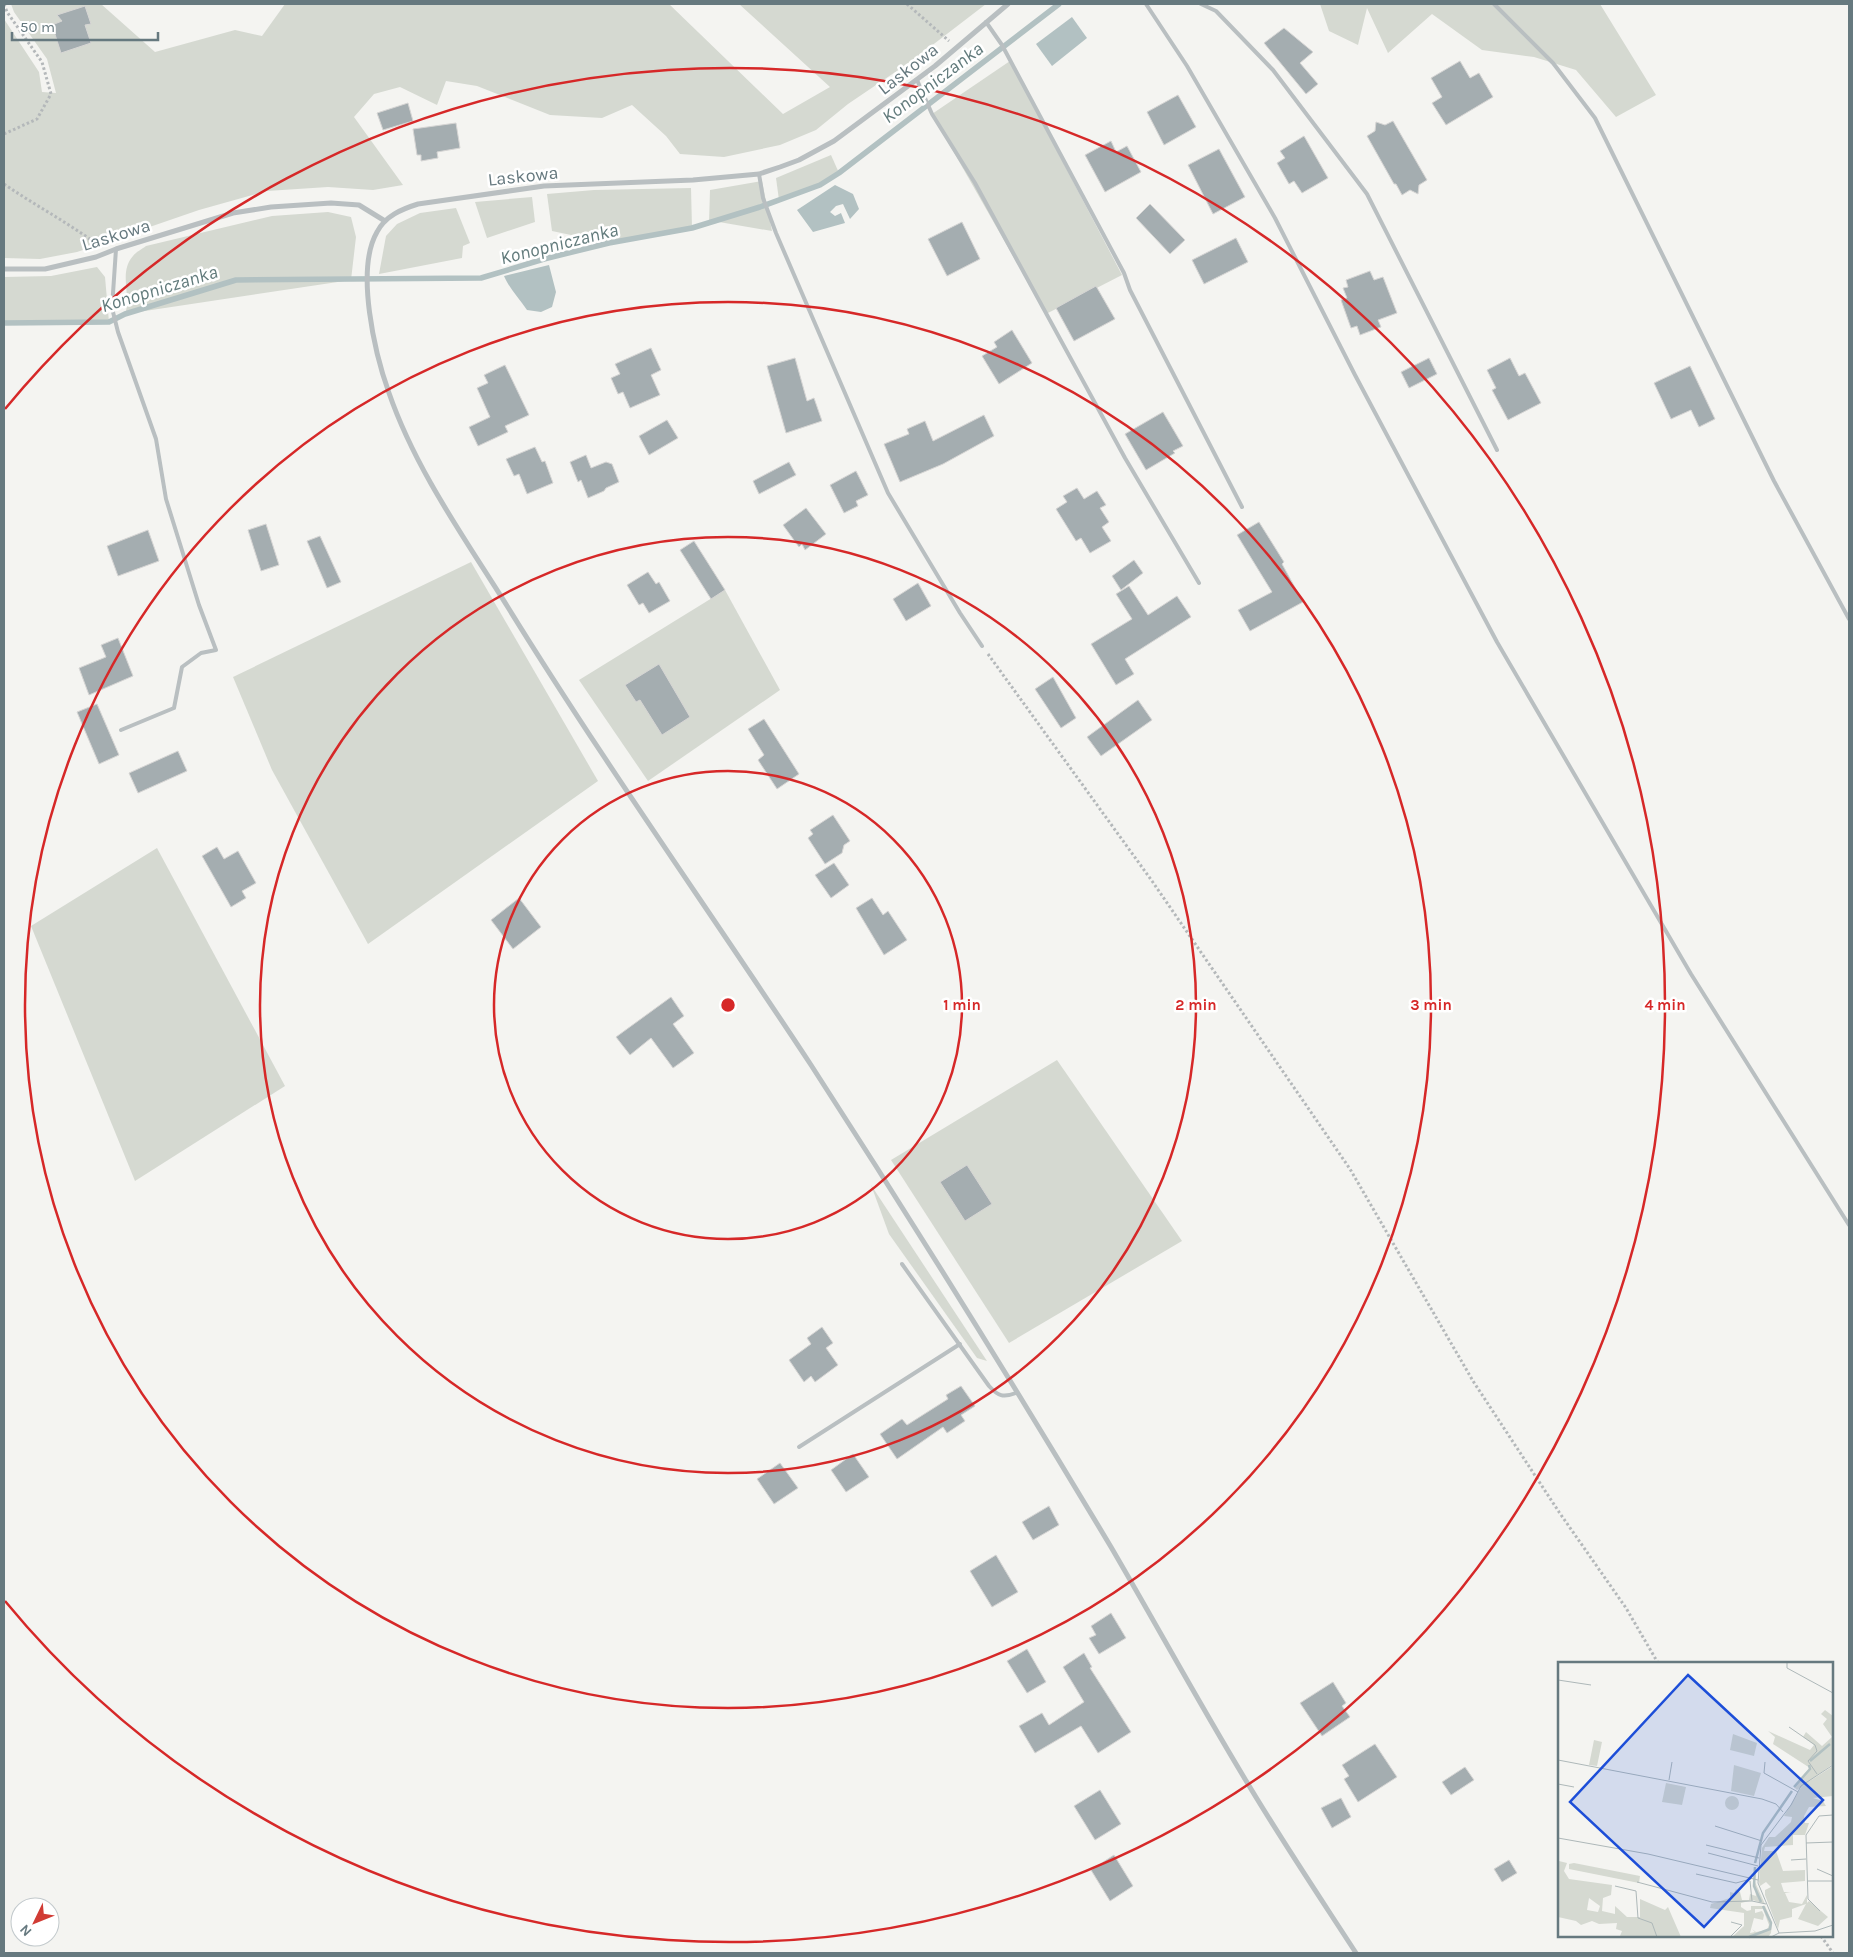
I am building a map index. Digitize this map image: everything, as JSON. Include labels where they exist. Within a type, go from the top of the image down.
[{"type":"street","name":"Laskowa","points":[[4,269],[45,269],[96,257],[116,249],[233,213],[299,204],[360,205],[385,221],[399,211],[418,204],[544,186],[693,180],[758,174],[799,160],[834,141],[917,80],[1008,4]]},
{"type":"street","points":[[385,221],[377,232],[371,247],[367,273],[368,297],[377,350],[388,392],[410,442],[449,512],[582,726],[815,1072],[929,1251],[1110,1545],[1245,1780],[1356,1953]]},
{"type":"lane","points":[[1146,4],[1187,66],[1275,218],[1355,375],[1498,642],[1691,974],[1849,1225]]},
{"type":"lane","points":[[1201,4],[1216,11],[1273,70],[1367,194],[1497,450]]},
{"type":"lane","points":[[1494,4],[1553,63],[1596,118],[1774,481],[1849,618]]},
{"type":"lane","points":[[986,22],[1002,45],[1124,273],[1130,290],[1242,507]]},
{"type":"lane","points":[[917,80],[932,114],[975,182],[1125,458],[1199,583]]},
{"type":"lane","points":[[758,174],[768,212],[888,493],[960,614],[982,646]]},
{"type":"lane","points":[[116,249],[112,308],[118,332],[156,439],[166,499],[199,605],[216,650],[200,653],[182,667],[174,708],[121,730]]},
{"type":"lane","points":[[902,1264],[989,1386],[998,1395],[1006,1397],[1016,1393]]},
{"type":"lane","points":[[798,1447],[960,1344]]},
{"type":"path","points":[[4,4],[7,12],[42,62],[52,94],[37,119],[4,134]]},
{"type":"path","points":[[907,4],[956,48]]},
{"type":"path","points":[[4,184],[94,242],[96,257]]},
{"type":"path","points":[[982,646],[1152,881],[1350,1169],[1473,1381],[1559,1512],[1626,1608],[1657,1662]]},
{"type":"path","points":[[1822,1937],[1833,1953]]},
{"type":"shaded area","points":[[11,4],[101,4],[155,52],[235,30],[262,36],[285,4],[669,4],[783,114],[830,87],[739,4],[986,4],[913,60],[848,104],[816,130],[780,145],[724,157],[680,154],[666,136],[632,105],[602,118],[550,115],[477,86],[446,81],[437,105],[400,87],[374,94],[354,117],[403,185],[373,190],[328,187],[267,191],[199,210],[77,252],[40,259],[4,258],[4,19],[39,72],[42,92],[56,93],[47,59],[14,12]]},
{"type":"shaded area","points":[[1320,4],[1600,4],[1656,95],[1616,117],[1576,70],[1534,57],[1482,50],[1432,14],[1388,53],[1367,8],[1358,45],[1329,31]]},
{"type":"shaded area","points":[[1072,17],[1087,38],[1052,66],[1036,44]]},
{"type":"shaded area","points":[[1010,61],[1122,275],[1046,314],[932,114]]},
{"type":"shaded area","points":[[831,155],[839,173],[820,185],[779,200],[776,178]]},
{"type":"shaded area","points":[[762,181],[772,231],[719,222],[709,224],[710,190]]},
{"type":"shaded area","points":[[835,185],[853,194],[859,209],[850,219],[843,204],[836,206],[830,212],[835,216],[841,213],[845,223],[813,232],[797,210]]},
{"type":"shaded area","points":[[691,188],[692,228],[609,243],[552,231],[547,194],[594,190]]},
{"type":"shaded area","points":[[532,197],[535,222],[487,238],[475,202]]},
{"type":"shaded area","points":[[456,208],[470,243],[463,246],[462,258],[379,274],[386,236],[397,224],[420,213]]},
{"type":"shaded area","points":[[328,212],[351,217],[356,237],[351,280],[125,314],[127,307],[126,270],[133,256],[146,246],[272,216]]},
{"type":"shaded area","points":[[549,265],[556,292],[552,307],[541,312],[527,310],[504,276]]},
{"type":"shaded area","points":[[97,267],[105,277],[109,322],[4,323],[4,277],[51,276]]},
{"type":"shaded area","points":[[471,562],[598,781],[368,944],[272,770],[233,677]]},
{"type":"shaded area","points":[[725,590],[780,690],[648,781],[579,680]]},
{"type":"shaded area","points":[[157,848],[285,1086],[135,1181],[31,926]]},
{"type":"shaded area","points":[[1057,1060],[1182,1241],[1009,1343],[891,1160]]},
{"type":"shaded area","points":[[871,1185],[987,1361],[977,1358],[889,1234]]},
{"type":"building","points":[[85,6],[91,24],[85,25],[91,43],[61,53],[52,25],[62,21],[57,15]]},
{"type":"building","points":[[1284,28],[1313,52],[1300,63],[1318,84],[1306,94],[1264,43]]},
{"type":"building","points":[[1460,61],[1470,78],[1479,73],[1493,97],[1446,125],[1432,103],[1442,97],[1431,78]]},
{"type":"building","points":[[1178,95],[1196,127],[1164,145],[1147,112]]},
{"type":"building","points":[[408,103],[413,121],[383,130],[377,113]]},
{"type":"building","points":[[1393,121],[1427,180],[1419,185],[1418,194],[1410,190],[1402,195],[1367,136],[1375,131],[1376,122],[1385,125]]},
{"type":"building","points":[[456,123],[460,148],[437,152],[438,158],[421,161],[421,155],[417,155],[413,129]]},
{"type":"building","points":[[1304,136],[1328,178],[1302,193],[1294,181],[1289,184],[1277,163],[1285,158],[1280,151]]},
{"type":"building","points":[[1111,141],[1116,152],[1127,146],[1141,172],[1105,192],[1085,155]]},
{"type":"building","points":[[1219,149],[1245,197],[1213,214],[1188,165]]},
{"type":"building","points":[[1150,204],[1185,240],[1170,254],[1136,218]]},
{"type":"building","points":[[962,222],[980,259],[947,276],[928,239]]},
{"type":"building","points":[[1236,238],[1248,262],[1204,284],[1192,260]]},
{"type":"building","points":[[1370,271],[1374,280],[1383,277],[1397,313],[1378,320],[1381,327],[1360,335],[1357,326],[1351,328],[1341,300],[1347,298],[1343,288],[1348,287],[1346,280]]},
{"type":"building","points":[[1096,286],[1115,319],[1074,341],[1056,308]]},
{"type":"building","points":[[1012,330],[1032,363],[999,384],[982,356],[997,347],[994,342]]},
{"type":"building","points":[[651,348],[661,370],[651,375],[660,395],[630,408],[623,392],[618,394],[611,378],[620,374],[615,364]]},
{"type":"building","points":[[795,358],[807,401],[814,398],[822,421],[786,433],[767,366]]},
{"type":"building","points":[[1429,358],[1437,374],[1409,388],[1401,372]]},
{"type":"building","points":[[1510,358],[1519,376],[1525,373],[1541,403],[1508,420],[1492,390],[1496,388],[1487,370]]},
{"type":"building","points":[[505,365],[529,415],[505,426],[508,432],[478,446],[469,427],[490,417],[477,388],[488,383],[484,375]]},
{"type":"building","points":[[1690,366],[1715,419],[1699,427],[1691,410],[1671,419],[1654,383]]},
{"type":"building","points":[[1163,412],[1183,446],[1173,451],[1175,453],[1146,470],[1125,434]]},
{"type":"building","points":[[984,415],[994,436],[943,464],[900,482],[884,444],[909,434],[907,429],[925,421],[933,441]]},
{"type":"building","points":[[667,420],[678,438],[649,455],[639,436]]},
{"type":"building","points":[[535,447],[542,462],[545,461],[553,483],[527,494],[519,474],[514,476],[506,459]]},
{"type":"building","points":[[586,455],[591,468],[606,462],[612,464],[619,482],[588,498],[581,480],[578,482],[570,462]]},
{"type":"building","points":[[789,462],[796,475],[759,494],[753,481]]},
{"type":"building","points":[[856,471],[868,495],[856,501],[858,506],[844,513],[830,485]]},
{"type":"building","points":[[1077,488],[1084,499],[1097,491],[1106,505],[1100,508],[1109,522],[1102,527],[1111,541],[1090,553],[1081,538],[1076,541],[1056,509],[1067,502],[1063,496]]},
{"type":"building","points":[[806,508],[826,534],[805,550],[802,544],[799,547],[783,525]]},
{"type":"building","points":[[1259,522],[1284,562],[1282,564],[1303,602],[1250,631],[1238,610],[1272,592],[1237,535]]},
{"type":"building","points":[[266,524],[279,565],[261,571],[248,530]]},
{"type":"building","points":[[148,530],[159,561],[118,576],[107,546]]},
{"type":"building","points":[[320,536],[341,582],[327,588],[307,541]]},
{"type":"building","points":[[694,541],[725,590],[711,599],[680,550]]},
{"type":"building","points":[[1134,560],[1143,573],[1121,590],[1112,576]]},
{"type":"building","points":[[648,572],[656,584],[659,582],[670,601],[649,613],[643,603],[639,605],[627,585]]},
{"type":"building","points":[[918,583],[931,606],[906,621],[893,599]]},
{"type":"building","points":[[1129,586],[1148,615],[1177,596],[1191,617],[1125,659],[1134,674],[1116,685],[1091,644],[1132,619],[1116,594]]},
{"type":"building","points":[[118,638],[133,676],[89,695],[79,668],[106,657],[101,645]]},
{"type":"building","points":[[659,664],[690,717],[662,735],[640,700],[636,702],[625,685]]},
{"type":"building","points":[[1053,677],[1076,718],[1061,728],[1035,689]]},
{"type":"building","points":[[1138,700],[1152,720],[1101,756],[1087,737]]},
{"type":"building","points":[[97,704],[119,755],[99,764],[77,712]]},
{"type":"building","points":[[764,719],[799,774],[777,789],[758,760],[764,755],[748,729]]},
{"type":"building","points":[[178,751],[187,771],[138,793],[129,773]]},
{"type":"building","points":[[833,815],[850,841],[844,845],[842,853],[825,864],[808,838],[813,834],[810,830]]},
{"type":"building","points":[[217,847],[224,859],[238,851],[256,883],[242,891],[246,898],[231,907],[202,856]]},
{"type":"building","points":[[834,863],[849,885],[831,898],[815,875]]},
{"type":"building","points":[[519,898],[541,927],[513,949],[491,920]]},
{"type":"building","points":[[872,898],[883,915],[888,911],[907,940],[884,955],[856,908]]},
{"type":"building","points":[[671,997],[684,1016],[673,1024],[694,1053],[673,1068],[651,1038],[630,1055],[616,1037]]},
{"type":"building","points":[[967,1165],[992,1204],[965,1221],[940,1182]]},
{"type":"building","points":[[822,1327],[833,1343],[826,1348],[838,1365],[815,1382],[811,1376],[804,1382],[789,1360],[811,1344],[807,1338]]},
{"type":"building","points":[[961,1386],[975,1406],[961,1415],[965,1421],[947,1433],[943,1427],[897,1459],[880,1434],[902,1419],[907,1425],[948,1399],[946,1395]]},
{"type":"building","points":[[853,1454],[869,1477],[846,1492],[831,1470]]},
{"type":"building","points":[[780,1463],[798,1488],[774,1504],[757,1479]]},
{"type":"building","points":[[1049,1506],[1059,1525],[1033,1540],[1022,1522]]},
{"type":"building","points":[[996,1555],[1018,1592],[992,1607],[970,1571]]},
{"type":"building","points":[[1111,1613],[1126,1638],[1099,1654],[1089,1638],[1096,1635],[1091,1626]]},
{"type":"building","points":[[1027,1649],[1046,1682],[1027,1693],[1007,1661]]},
{"type":"building","points":[[1084,1653],[1092,1667],[1090,1668],[1131,1732],[1098,1753],[1081,1726],[1035,1753],[1019,1726],[1042,1713],[1049,1725],[1084,1702],[1063,1667]]},
{"type":"building","points":[[1333,1682],[1346,1703],[1342,1706],[1350,1717],[1322,1736],[1300,1703]]},
{"type":"building","points":[[1375,1744],[1397,1777],[1358,1802],[1344,1779],[1349,1776],[1342,1765]]},
{"type":"building","points":[[1465,1767],[1474,1780],[1451,1795],[1442,1782]]},
{"type":"building","points":[[1100,1790],[1121,1824],[1095,1840],[1074,1806]]},
{"type":"building","points":[[1341,1798],[1351,1817],[1332,1828],[1321,1808]]},
{"type":"building","points":[[1114,1855],[1133,1886],[1110,1901],[1091,1870]]},
{"type":"building","points":[[1509,1860],[1517,1873],[1502,1882],[1494,1869]]},
{"type":"waterway","name":"Konopniczanka","points":[[4,323],[109,322],[125,314],[236,280],[481,278],[544,259],[609,243],[692,228],[760,207],[820,185],[839,173],[1059,4]]}]
